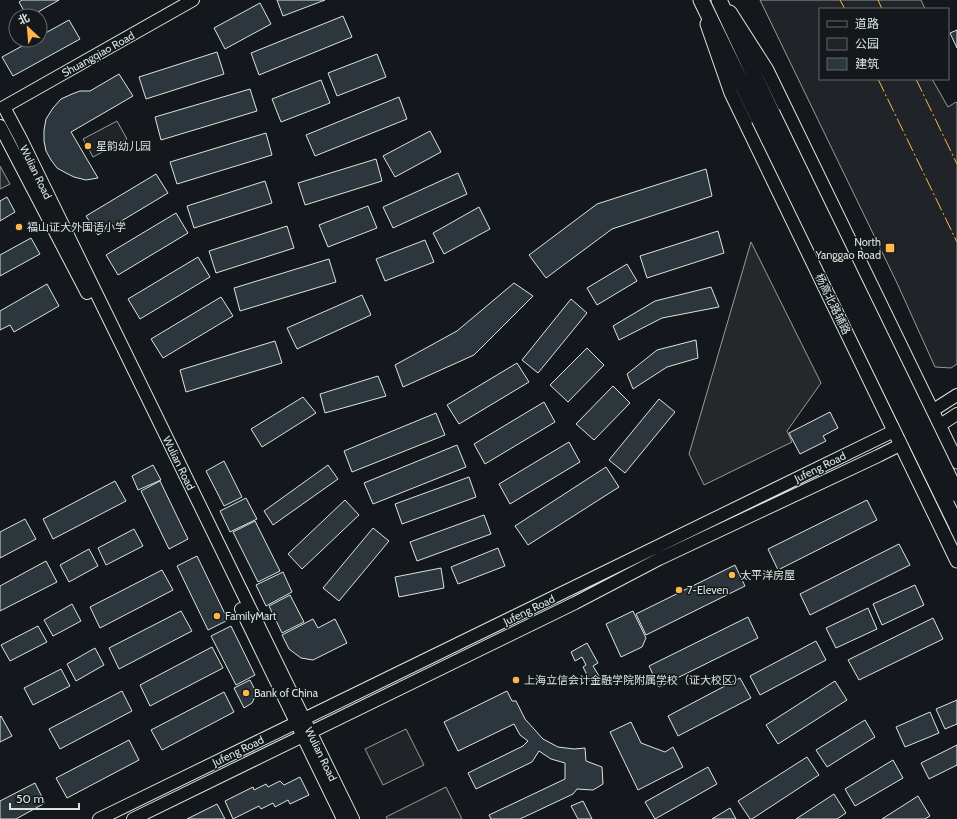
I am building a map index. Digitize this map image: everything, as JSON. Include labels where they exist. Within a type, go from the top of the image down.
[{"type":"highway","points":[[700,0],[766,116],[957,494]]},
{"type":"highway","points":[[719,0],[766,116],[957,526]]},
{"type":"main road","name":"Shuangqiao Road","points":[[4,107],[193,0]]},
{"type":"main road","name":"杨高北路辅路","points":[[700,0],[731,93],[957,561]]},
{"type":"main road","points":[[723,0],[767,70],[957,462]]},
{"type":"main road","name":"Wulian Road","points":[[4,107],[300,721],[343,819]]},
{"type":"main road","name":"Wulian Road","points":[[0,126],[96,311],[300,721]]},
{"type":"main road","name":"Jufeng Road","points":[[99,819],[923,417],[957,395]]},
{"type":"main road","name":"Jufeng Road","points":[[133,819],[575,603],[659,559],[940,426],[957,414]]},
{"type":"main road","name":"Wulian Road","points":[[306,734],[353,819]]},
{"type":"green space","points":[[760,0],[921,0],[925,8],[819,8],[819,80],[933,80],[948,107],[956,102],[957,103],[957,364],[951,368],[935,367],[897,283]]},
{"type":"green space","points":[[117,121],[127,139],[93,157],[83,139]]},
{"type":"green space","points":[[406,729],[424,765],[383,785],[365,749]]},
{"type":"green space","points":[[446,787],[462,819],[387,819],[386,817]]},
{"type":"shaded area","points":[[0,166],[10,184],[0,189]]},
{"type":"shaded area","points":[[751,242],[821,383],[787,431],[792,442],[704,485],[689,454]]},
{"type":"building","points":[[22,0],[59,0],[45,8],[22,8],[19,2]]},
{"type":"building","points":[[277,0],[325,0],[283,16]]},
{"type":"building","points":[[260,3],[271,24],[225,49],[214,28]]},
{"type":"building","points":[[343,16],[352,37],[259,75],[251,53]]},
{"type":"building","points":[[69,20],[80,39],[13,76],[2,57],[18,48],[48,48],[48,32]]},
{"type":"building","points":[[957,30],[957,48],[950,33]]},
{"type":"building","points":[[217,52],[224,74],[146,99],[139,77]]},
{"type":"building","points":[[377,54],[386,77],[337,96],[328,73]]},
{"type":"building","points":[[119,74],[133,96],[71,132],[98,178],[86,180],[74,177],[57,168],[46,151],[44,141],[46,119],[53,108],[61,99],[80,91],[90,91]]},
{"type":"building","points":[[321,80],[330,103],[281,122],[272,99]]},
{"type":"building","points":[[250,89],[257,111],[161,140],[155,117]]},
{"type":"building","points":[[399,97],[407,119],[315,156],[306,135]]},
{"type":"building","points":[[430,131],[441,152],[395,177],[383,156]]},
{"type":"building","points":[[266,133],[272,155],[177,184],[170,162]]},
{"type":"building","points":[[376,159],[382,181],[305,205],[298,183]]},
{"type":"building","points":[[706,169],[712,196],[612,229],[546,278],[529,255],[597,204]]},
{"type":"building","points":[[458,173],[467,194],[393,228],[383,207]]},
{"type":"building","points":[[156,174],[168,193],[98,235],[86,216]]},
{"type":"building","points":[[265,181],[272,203],[194,228],[187,206]]},
{"type":"building","points":[[7,197],[15,212],[0,221],[0,201]]},
{"type":"building","points":[[368,206],[377,228],[328,247],[319,225]]},
{"type":"building","points":[[479,207],[490,229],[444,254],[433,233]]},
{"type":"building","points":[[176,213],[188,233],[118,275],[106,255]]},
{"type":"building","points":[[287,226],[294,248],[216,273],[209,251]]},
{"type":"building","points":[[718,231],[724,253],[647,278],[640,256]]},
{"type":"building","points":[[31,238],[40,254],[0,276],[0,255]]},
{"type":"building","points":[[425,240],[434,262],[385,281],[376,259]]},
{"type":"building","points":[[198,257],[210,277],[140,319],[128,299]]},
{"type":"building","points":[[329,259],[336,282],[240,311],[234,288]]},
{"type":"building","points":[[627,264],[637,281],[597,305],[587,288]]},
{"type":"building","points":[[514,283],[533,296],[474,355],[403,387],[395,365],[457,331]]},
{"type":"building","points":[[47,284],[59,306],[14,332],[10,325],[0,330],[0,311]]},
{"type":"building","points":[[711,287],[719,307],[662,318],[619,340],[613,326],[655,301]]},
{"type":"building","points":[[362,295],[371,315],[297,349],[287,328]]},
{"type":"building","points":[[221,297],[233,316],[163,358],[151,339]]},
{"type":"building","points":[[571,299],[587,313],[538,373],[522,360]]},
{"type":"building","points":[[696,340],[698,358],[667,367],[633,389],[627,374],[657,350]]},
{"type":"building","points":[[275,341],[282,363],[186,392],[180,370]]},
{"type":"building","points":[[587,348],[604,365],[568,402],[550,385]]},
{"type":"building","points":[[517,363],[529,382],[459,424],[447,405]]},
{"type":"building","points":[[378,376],[386,396],[325,413],[320,394]]},
{"type":"building","points":[[613,386],[630,403],[594,440],[576,424]]},
{"type":"building","points":[[303,397],[316,413],[262,447],[251,429]]},
{"type":"building","points":[[659,399],[675,412],[625,473],[609,460]]},
{"type":"building","points":[[544,402],[555,422],[485,464],[474,444]]},
{"type":"building","points":[[830,412],[838,428],[823,436],[826,441],[800,454],[789,433]]},
{"type":"building","points":[[436,413],[445,435],[352,472],[344,451]]},
{"type":"building","points":[[569,442],[580,462],[510,504],[499,484]]},
{"type":"building","points":[[457,445],[466,467],[373,504],[364,483]]},
{"type":"building","points":[[224,461],[242,497],[224,506],[206,471]]},
{"type":"building","points":[[153,465],[161,480],[138,490],[132,476]]},
{"type":"building","points":[[328,465],[338,479],[273,525],[264,511]]},
{"type":"building","points":[[606,467],[619,487],[528,545],[515,526]]},
{"type":"building","points":[[469,477],[476,497],[402,524],[395,504]]},
{"type":"building","points":[[115,481],[126,501],[53,539],[43,519]]},
{"type":"building","points":[[160,481],[188,539],[169,549],[141,491]]},
{"type":"building","points":[[246,498],[257,519],[230,532],[220,511]]},
{"type":"building","points":[[345,500],[359,515],[302,569],[288,554]]},
{"type":"building","points":[[867,500],[877,520],[778,570],[768,549]]},
{"type":"building","points":[[484,515],[491,534],[417,561],[410,542]]},
{"type":"building","points":[[25,519],[36,539],[0,558],[0,532]]},
{"type":"building","points":[[255,521],[280,571],[258,582],[233,532]]},
{"type":"building","points":[[373,528],[389,541],[339,601],[323,588]]},
{"type":"building","points":[[134,529],[143,546],[106,565],[98,548]]},
{"type":"building","points":[[899,544],[910,565],[810,615],[800,594]]},
{"type":"building","points":[[498,548],[505,566],[458,584],[451,567]]},
{"type":"building","points":[[89,549],[98,566],[69,582],[60,565]]},
{"type":"building","points":[[197,556],[228,620],[208,630],[177,566]]},
{"type":"building","points":[[46,561],[57,582],[0,611],[0,586]]},
{"type":"building","points":[[735,565],[745,586],[646,635],[636,614]]},
{"type":"building","points":[[441,568],[444,588],[399,597],[395,577]]},
{"type":"building","points":[[162,570],[173,590],[100,628],[90,607]]},
{"type":"building","points":[[283,572],[292,592],[266,606],[256,585]]},
{"type":"building","points":[[915,585],[924,605],[882,625],[873,604]]},
{"type":"building","points":[[290,595],[304,622],[282,633],[269,606]]},
{"type":"building","points":[[72,604],[81,621],[53,636],[44,620]]},
{"type":"building","points":[[868,608],[877,629],[836,648],[826,628]]},
{"type":"building","points":[[181,611],[192,631],[119,669],[109,648]]},
{"type":"building","points":[[633,611],[646,638],[642,647],[621,657],[606,624]]},
{"type":"building","points":[[748,617],[758,638],[659,687],[649,666]]},
{"type":"building","points":[[933,618],[943,639],[859,680],[848,660]]},
{"type":"building","points":[[313,619],[318,628],[335,619],[347,643],[313,660],[301,658],[289,649],[282,635]]},
{"type":"building","points":[[38,626],[47,642],[10,661],[1,645]]},
{"type":"building","points":[[231,626],[255,675],[236,685],[211,636]]},
{"type":"building","points":[[816,641],[826,660],[760,695],[750,676]]},
{"type":"building","points":[[587,643],[598,663],[593,666],[599,676],[590,681],[583,667],[586,665],[582,657],[575,661],[571,652]]},
{"type":"building","points":[[212,647],[223,668],[150,706],[140,685]]},
{"type":"building","points":[[95,648],[104,665],[76,681],[67,664]]},
{"type":"building","points":[[61,669],[70,686],[33,705],[24,688]]},
{"type":"building","points":[[740,678],[751,698],[678,736],[668,716]]},
{"type":"building","name":"Bank of China","points":[[250,680],[255,690],[255,697],[252,703],[244,708],[234,688]]},
{"type":"building","points":[[835,681],[847,700],[778,744],[766,725]]},
{"type":"building","points":[[122,691],[132,711],[60,749],[49,729]]},
{"type":"building","points":[[507,691],[512,701],[516,701],[525,719],[543,739],[558,747],[574,749],[585,748],[586,761],[602,767],[603,784],[593,790],[577,789],[573,794],[520,819],[491,819],[489,815],[565,779],[565,763],[551,759],[539,751],[532,762],[476,789],[468,773],[523,746],[528,741],[520,735],[514,724],[458,751],[444,722]]},
{"type":"building","points":[[224,692],[234,712],[162,750],[151,730]]},
{"type":"building","points":[[957,700],[957,724],[945,729],[936,709]]},
{"type":"building","points":[[930,712],[939,733],[905,747],[896,727]]},
{"type":"building","points":[[1,716],[12,736],[0,742],[0,717]]},
{"type":"building","points":[[865,720],[875,737],[827,767],[816,750]]},
{"type":"building","points":[[631,722],[641,743],[665,752],[673,747],[683,767],[638,790],[610,732]]},
{"type":"building","points":[[129,740],[139,760],[67,798],[56,778]]},
{"type":"building","points":[[957,745],[957,765],[929,779],[921,763]]},
{"type":"building","points":[[807,757],[819,775],[750,819],[738,801]]},
{"type":"building","points":[[893,760],[903,778],[855,806],[845,789]]},
{"type":"building","points":[[708,767],[717,784],[655,819],[645,802]]},
{"type":"building","points":[[300,777],[309,795],[290,804],[288,800],[275,807],[273,803],[261,809],[259,806],[233,819],[225,801],[253,787],[254,790],[266,784],[268,787],[280,781],[284,785]]},
{"type":"building","points":[[35,783],[45,803],[16,819],[0,819],[0,801]]},
{"type":"building","points":[[834,794],[846,813],[837,819],[796,819]]},
{"type":"building","points":[[918,796],[930,816],[925,819],[882,819]]},
{"type":"building","points":[[583,801],[592,819],[578,819],[571,806]]},
{"type":"building","points":[[217,804],[225,819],[187,819]]},
{"type":"building","points":[[730,808],[736,819],[712,819]]},
{"type":"power","points":[[840,0],[844,8]]},
{"type":"power","points":[[878,0],[882,8]]},
{"type":"power","points":[[878,80],[957,242]]},
{"type":"power","points":[[916,80],[957,164]]},
{"type":"place","name":"星韵幼儿园","points":[[88,146]]},
{"type":"place","name":"福山证大外国语小学","points":[[19,227]]},
{"type":"place","name":"North Yanggao Road","points":[[890,248]]},
{"type":"place","name":"太平洋房屋","points":[[732,575]]},
{"type":"place","name":"7-Eleven","points":[[679,590]]},
{"type":"place","name":"FamilyMart","points":[[217,616]]},
{"type":"place","name":"上海立信会计金融学院附属学校（证大校区）","points":[[516,680]]},
{"type":"place","name":"Bank of China","points":[[246,693]]}]
